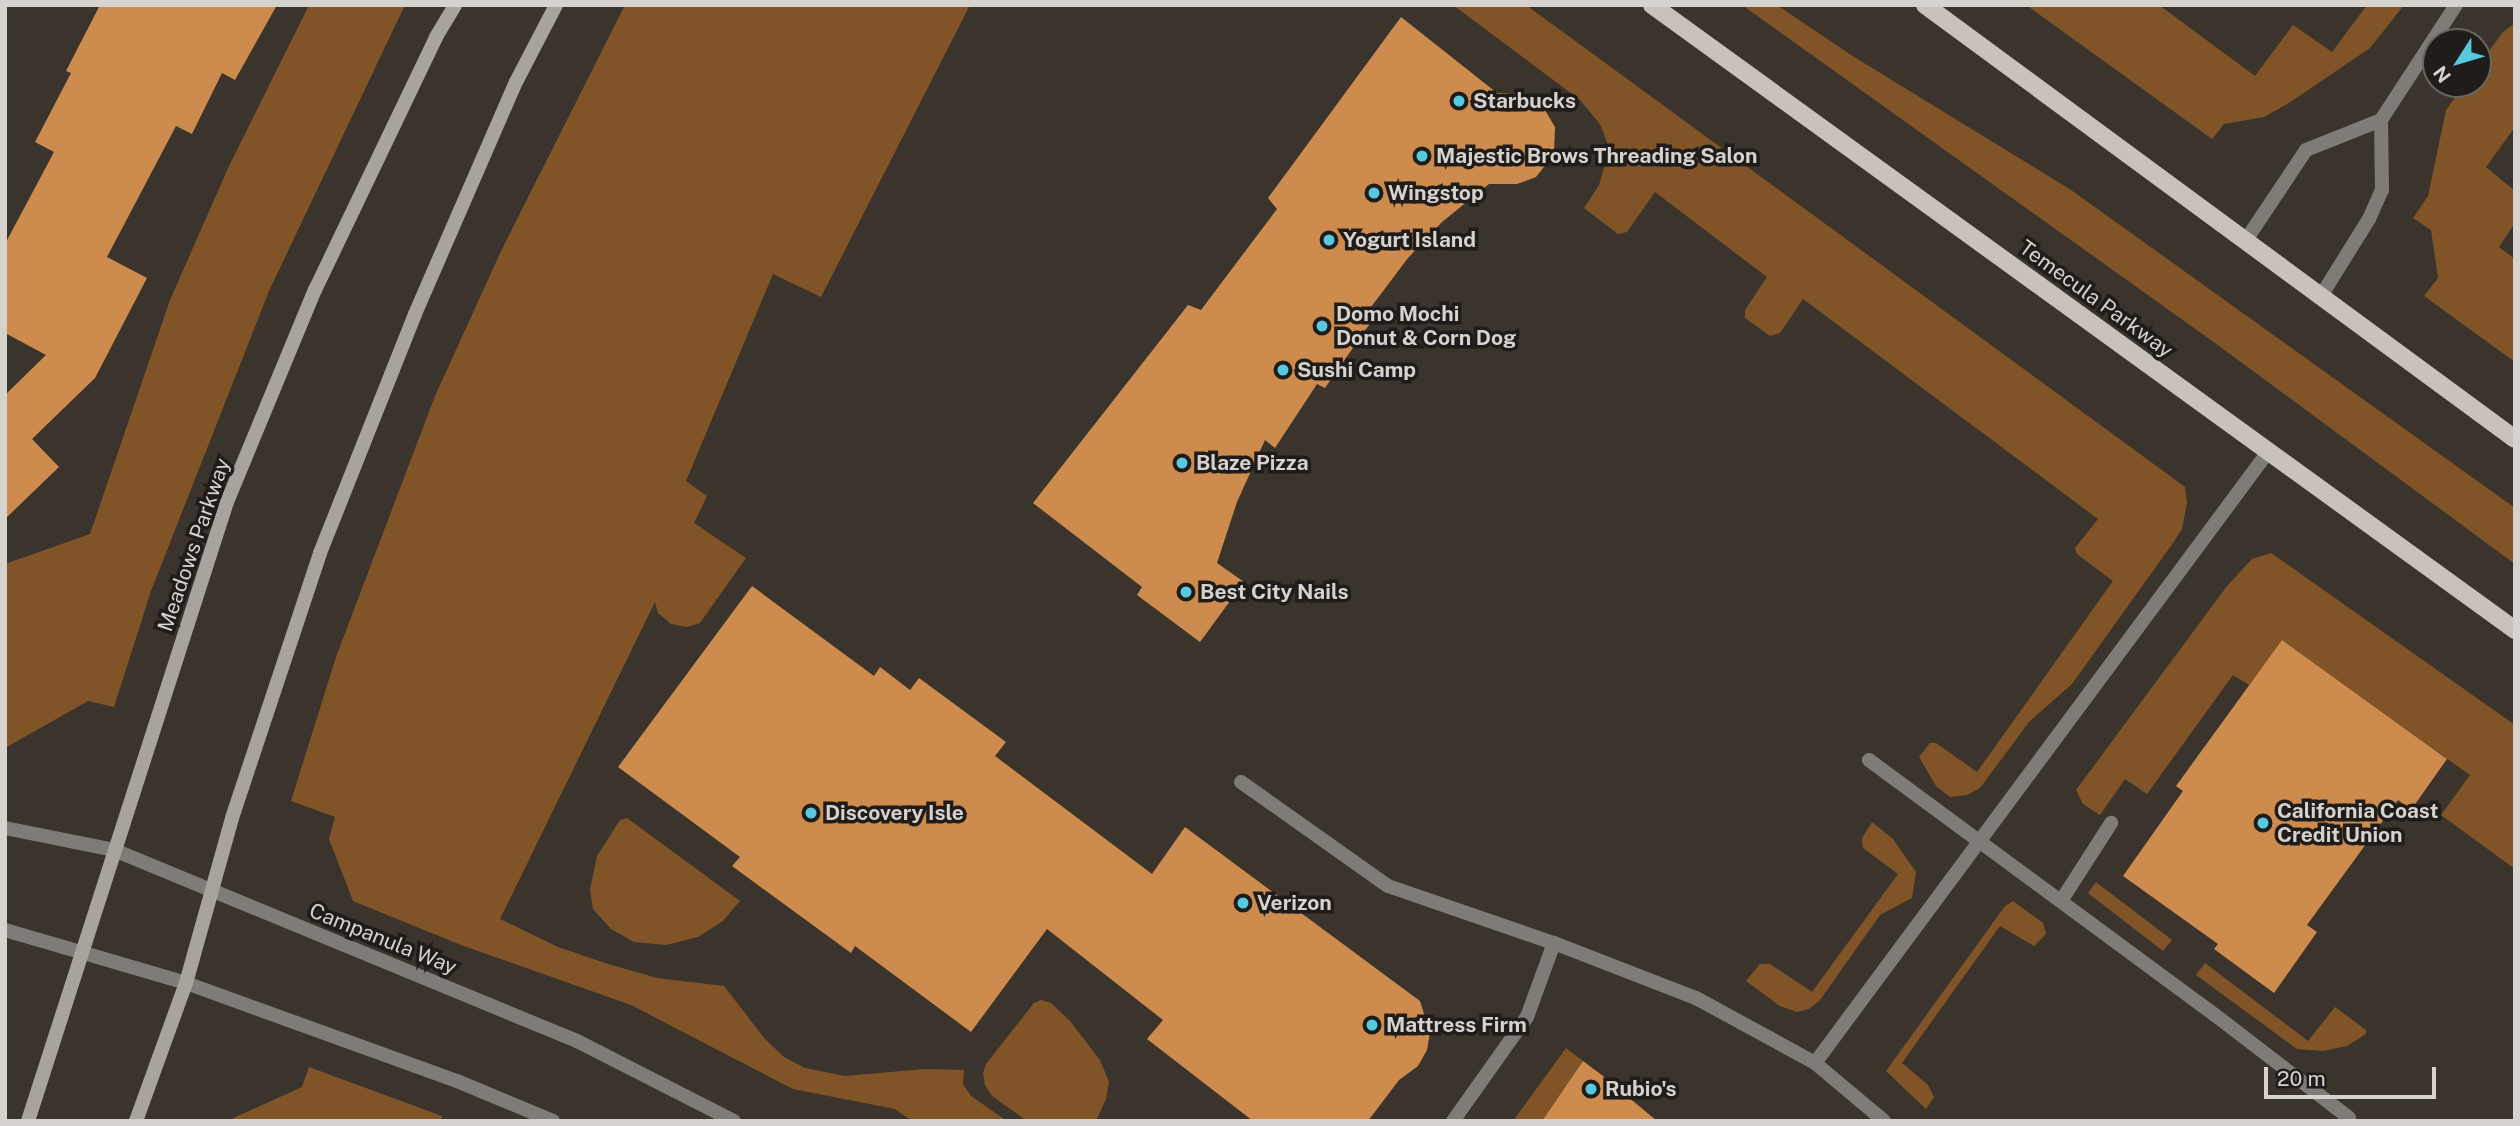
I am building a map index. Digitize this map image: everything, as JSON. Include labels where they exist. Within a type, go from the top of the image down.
[{"type":"main road","name":"Meadows Parkway","points":[[28,1121],[227,502],[315,290],[436,37],[455,5]]},
{"type":"main road","points":[[136,1121],[186,983],[210,890],[320,553],[415,314],[516,82],[556,5]]},
{"type":"main road","name":"Temecula Parkway","points":[[1652,5],[2515,630]]},
{"type":"main road","points":[[1925,5],[2515,439]]},
{"type":"street","points":[[2320,296],[2370,219],[2382,190],[2381,120],[2456,5]]},
{"type":"street","points":[[2246,240],[2306,150],[2381,120]]},
{"type":"street","points":[[1815,1063],[2268,452]]},
{"type":"street","points":[[1869,760],[2348,1118]]},
{"type":"street","points":[[1241,782],[1388,886],[1554,943],[1696,998],[1815,1063],[1884,1121]]},
{"type":"street","points":[[2060,901],[2111,823]]},
{"type":"street","name":"Campanula Way","points":[[5,828],[114,850],[577,1041],[734,1121]]},
{"type":"street","points":[[5,930],[82,950],[186,983],[457,1081],[552,1121]]},
{"type":"street","points":[[1453,1121],[1527,1017],[1554,943]]},
{"type":"shaded area","points":[[309,5],[405,5],[269,291],[151,591],[114,707],[88,701],[5,748],[5,564],[90,534],[170,300],[229,166]]},
{"type":"shaded area","points":[[625,5],[970,5],[821,297],[773,274],[686,481],[707,496],[694,523],[746,558],[700,623],[687,627],[671,624],[658,613],[655,602],[500,919],[558,947],[605,963],[657,978],[724,986],[765,1039],[784,1057],[805,1068],[845,1076],[925,1069],[964,1070],[963,1084],[971,1096],[1007,1121],[912,1121],[895,1109],[793,1089],[631,1005],[461,945],[353,901],[329,839],[335,817],[291,801],[336,657],[435,396],[502,249]]},
{"type":"shaded area","points":[[1453,5],[1526,5],[2185,487],[2187,503],[2182,529],[2173,543],[2072,684],[2029,722],[1980,788],[1967,795],[1950,797],[1936,786],[1919,757],[1930,743],[1936,743],[1977,772],[2113,581],[2077,554],[2075,548],[2098,519],[1803,299],[1780,333],[1770,336],[1745,318],[1745,310],[1767,277],[1655,192],[1627,232],[1618,234],[1584,208],[1599,185],[1605,164],[1607,142],[1600,124],[1580,100]]},
{"type":"shaded area","points":[[1742,5],[1777,5],[1851,55],[2071,190],[2515,508],[2515,564],[2215,343]]},
{"type":"shaded area","points":[[2026,5],[2159,5],[2255,76],[2293,25],[2332,52],[2367,5],[2404,5],[2370,48],[2289,103],[2264,117],[2224,124],[2212,139]]},
{"type":"shaded area","points":[[2515,23],[2515,127],[2486,167],[2515,191],[2515,223],[2499,247],[2515,259],[2515,362],[2424,296],[2438,278],[2431,230],[2413,218],[2428,196],[2446,110],[2455,98],[2492,98],[2492,47],[2503,32]]},
{"type":"shaded area","points":[[2271,553],[2515,725],[2515,869],[2441,815],[2470,775],[2283,641],[2249,685],[2233,675],[2147,794],[2125,779],[2100,815],[2083,804],[2076,790],[2227,586],[2252,559]]},
{"type":"shaded area","points":[[627,818],[740,901],[723,921],[698,937],[666,945],[634,942],[611,929],[593,909],[590,890],[597,856],[620,820]]},
{"type":"shaded area","points":[[1872,822],[1893,839],[1916,872],[1912,898],[1880,915],[1820,1000],[1809,1009],[1797,1012],[1780,1006],[1746,981],[1760,964],[1770,964],[1812,992],[1898,874],[1863,848],[1862,838]]},
{"type":"shaded area","points":[[2096,882],[2172,940],[2163,951],[2088,893]]},
{"type":"shaded area","points":[[2013,901],[2043,923],[2046,934],[2034,946],[2000,926],[1902,1063],[1928,1085],[1934,1097],[1926,1109],[1886,1071],[2005,906]]},
{"type":"shaded area","points":[[2205,963],[2308,1041],[2335,1007],[2366,1030],[2366,1034],[2347,1046],[2323,1051],[2297,1049],[2196,975]]},
{"type":"shaded area","points":[[1041,1000],[1051,1003],[1070,1021],[1100,1060],[1109,1082],[1106,1099],[1096,1121],[1027,1121],[992,1096],[985,1085],[983,1073],[986,1064],[1034,1003]]},
{"type":"shaded area","points":[[1566,1048],[1583,1061],[1542,1121],[1513,1121]]},
{"type":"shaded area","points":[[309,1067],[442,1116],[441,1121],[227,1121],[302,1087]]},
{"type":"building","points":[[100,5],[277,5],[235,80],[222,73],[192,134],[176,126],[107,257],[147,278],[95,378],[32,439],[59,467],[5,519],[5,395],[46,355],[5,333],[5,244],[54,152],[35,142],[71,73],[66,71]]},
{"type":"building","points":[[1401,17],[1497,93],[1519,94],[1542,105],[1555,127],[1554,154],[1536,177],[1517,184],[1489,184],[1442,222],[1408,258],[1371,307],[1378,312],[1325,388],[1317,384],[1275,448],[1265,440],[1237,502],[1217,563],[1244,582],[1200,642],[1137,595],[1142,587],[1033,503],[1188,305],[1201,310],[1277,209],[1268,198]]},
{"type":"building","points":[[752,586],[874,676],[880,667],[910,690],[919,678],[1006,742],[995,756],[1152,874],[1185,827],[1420,1001],[1430,1033],[1427,1050],[1418,1066],[1399,1080],[1368,1121],[1253,1121],[1147,1039],[1163,1020],[1047,929],[971,1032],[855,946],[851,953],[732,866],[740,857],[618,767]]},
{"type":"building","name":"California Coast Credit Union","points":[[2282,640],[2447,759],[2411,810],[2398,800],[2307,925],[2317,932],[2274,993],[2214,949],[2218,944],[2123,876],[2183,791],[2176,786]]},
{"type":"building","name":"Rubio's","points":[[1583,1061],[1603,1076],[1657,1121],[1542,1121]]},
{"type":"place","name":"Starbucks","points":[[1459,101]]},
{"type":"place","name":"Majestic Brows Threading Salon","points":[[1422,156]]},
{"type":"place","name":"Wingstop","points":[[1374,193]]},
{"type":"place","name":"Yogurt Island","points":[[1329,240]]},
{"type":"place","name":"Domo Mochi Donut & Corn Dog","points":[[1322,326]]},
{"type":"place","name":"Sushi Camp","points":[[1283,370]]},
{"type":"place","name":"Blaze Pizza","points":[[1182,463]]},
{"type":"place","name":"Best City Nails","points":[[1186,592]]},
{"type":"place","name":"Discovery Isle","points":[[811,813]]},
{"type":"place","name":"California Coast Credit Union","points":[[2263,823]]},
{"type":"place","name":"Verizon","points":[[1243,903]]},
{"type":"place","name":"Mattress Firm","points":[[1372,1025]]},
{"type":"place","name":"Rubio's","points":[[1591,1089]]}]
